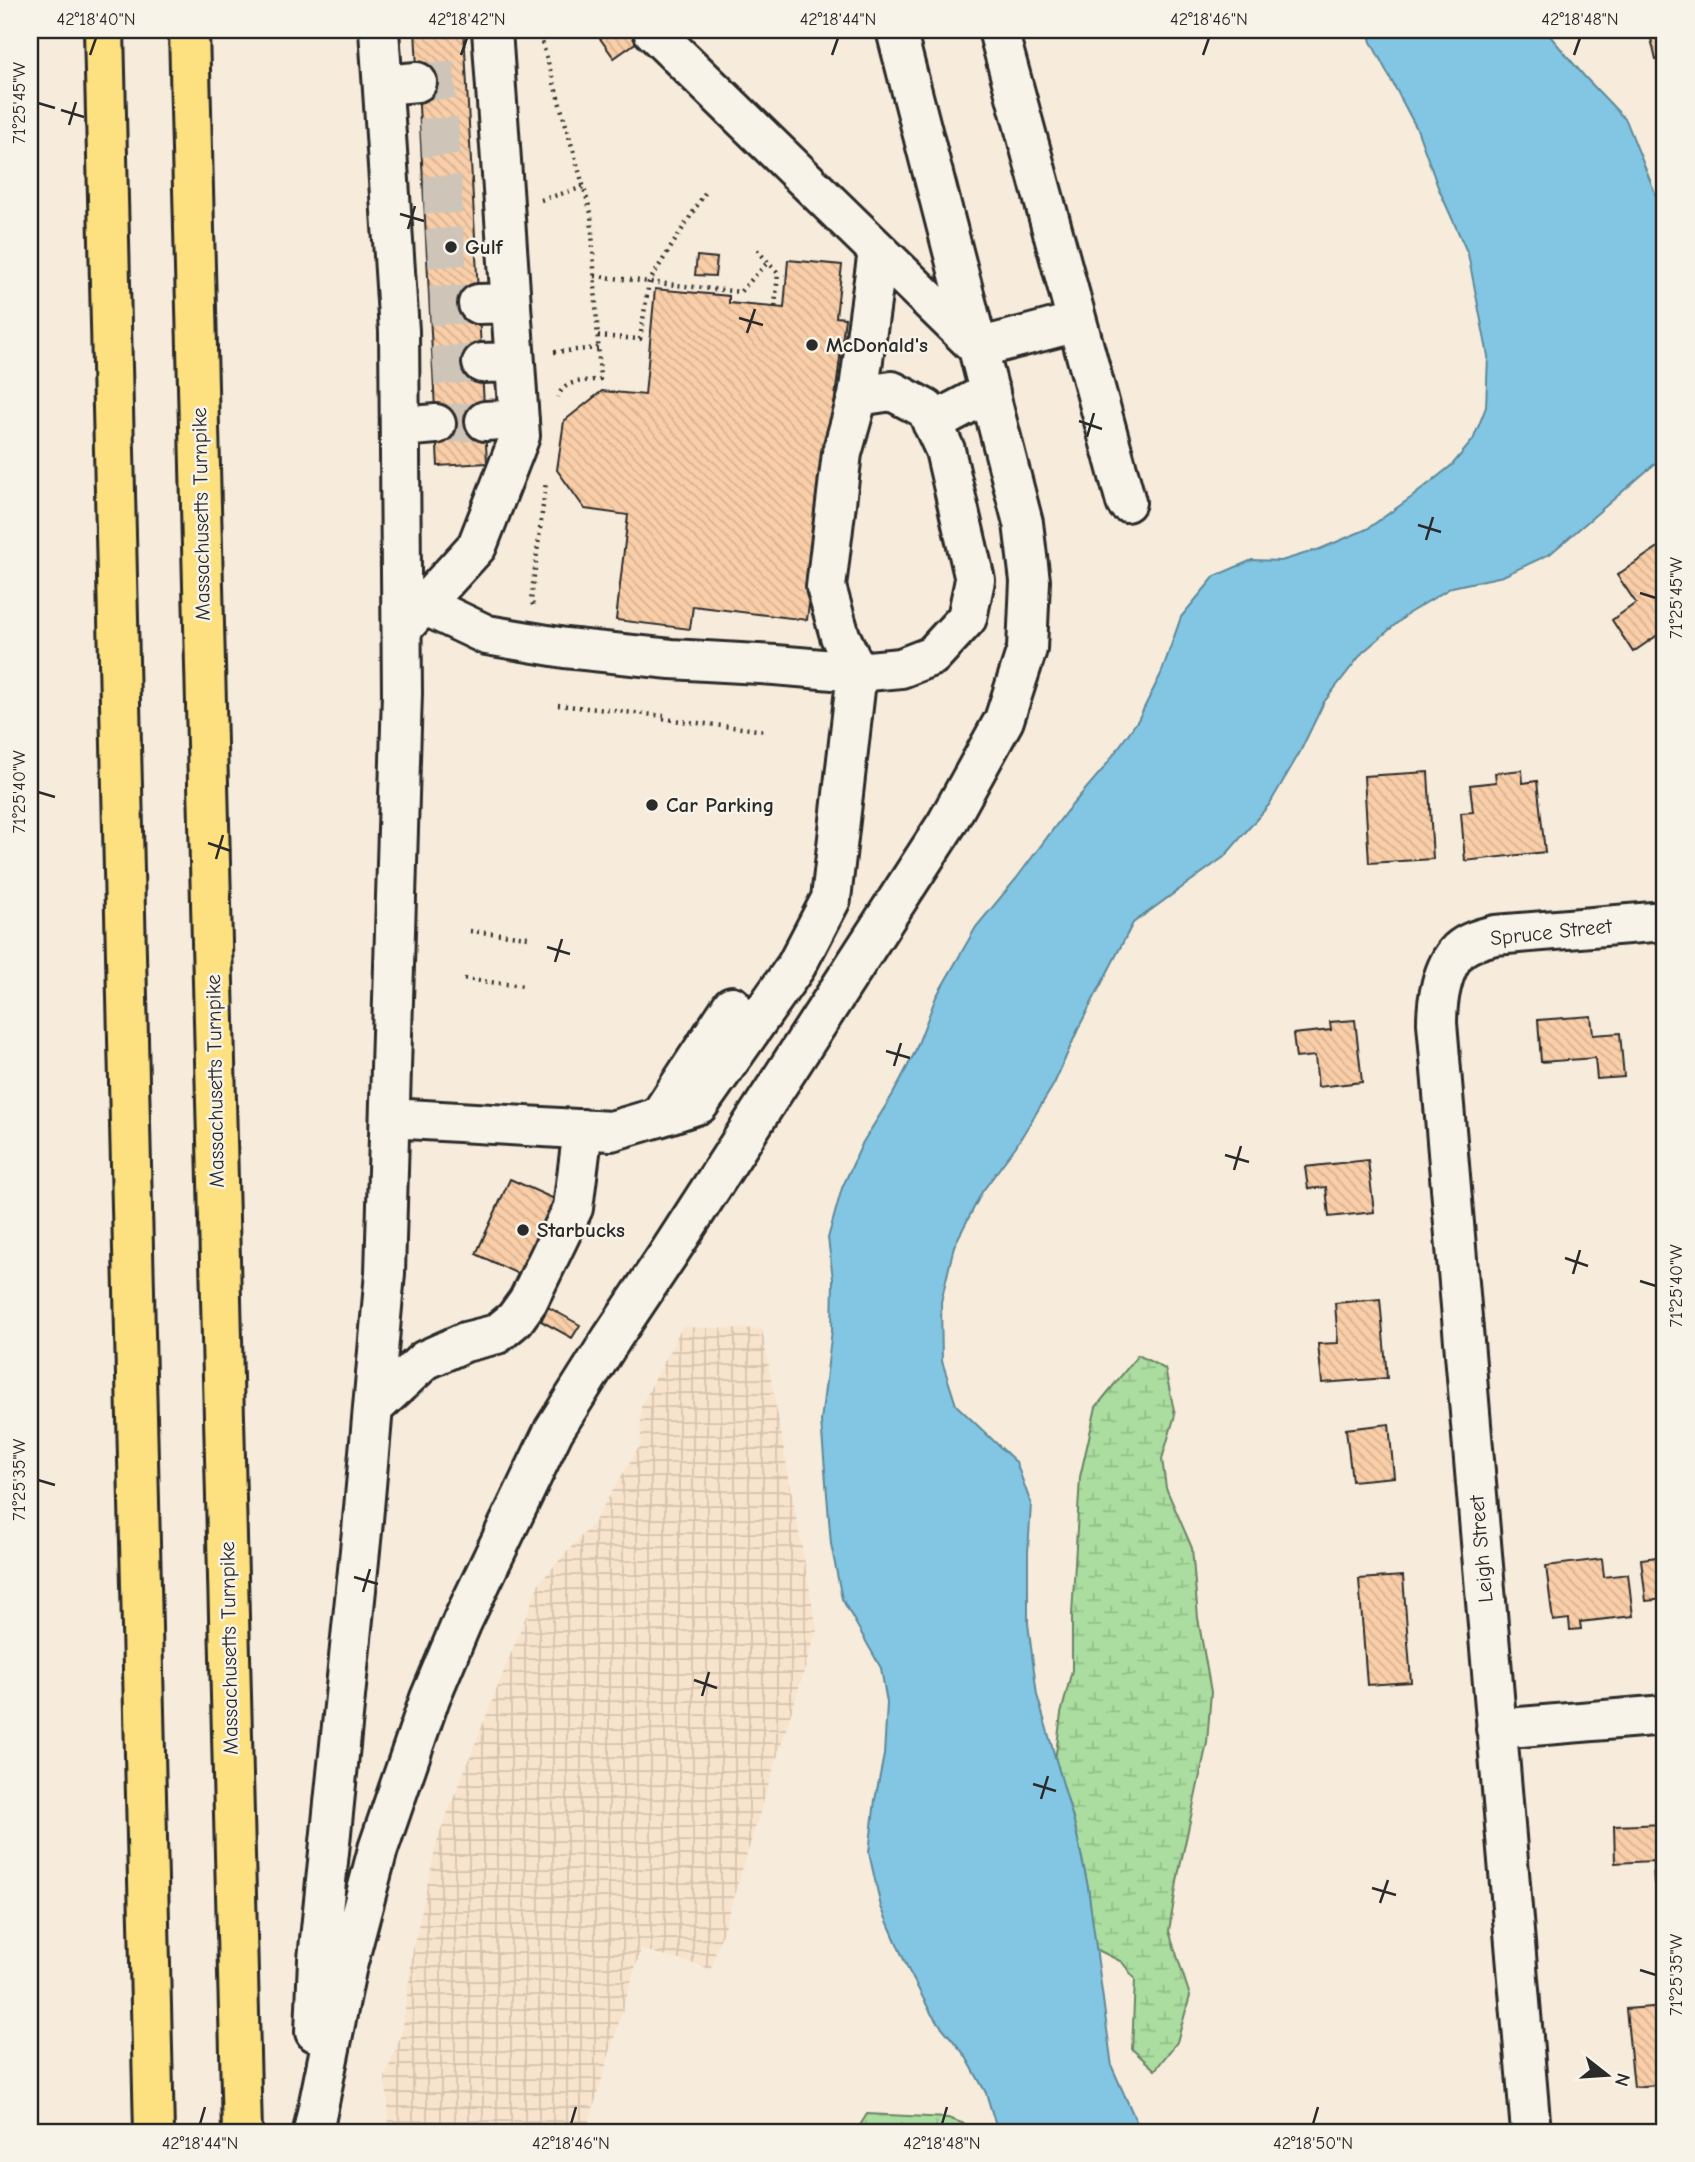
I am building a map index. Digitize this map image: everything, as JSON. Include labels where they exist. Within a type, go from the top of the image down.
[{"type":"highway","points":[[104,30],[155,2132]]},
{"type":"highway","name":"Massachusetts Turnpike","points":[[189,30],[242,2132]]},
{"type":"street","points":[[312,2132],[317,1959],[374,1407],[385,1273],[413,617],[418,426],[414,307],[400,83],[379,30]]},
{"type":"street","points":[[413,617],[477,546],[520,436],[502,420],[481,78],[492,30]]},
{"type":"street","points":[[312,2132],[346,1970],[378,1849],[430,1698],[512,1515],[554,1430],[947,823],[1003,720],[1027,649],[1030,581],[1023,523],[896,30]]},
{"type":"street","points":[[998,30],[1126,502]]},
{"type":"street","points":[[653,31],[978,348]]},
{"type":"street","points":[[390,1118],[611,1131],[699,1104],[796,966],[831,899],[857,672],[840,636],[827,587],[842,453],[858,396],[878,251]]},
{"type":"street","points":[[978,348],[1077,322]]},
{"type":"street","points":[[413,617],[487,635],[565,648],[671,659],[857,672],[901,668],[932,656],[967,618],[975,580],[945,450],[926,409],[892,391],[858,396]]},
{"type":"street","points":[[932,422],[990,393]]},
{"type":"street","name":"Spruce Street","points":[[1448,967],[1459,950],[1476,940],[1495,935],[1665,921]]},
{"type":"street","name":"Leigh Street","points":[[1448,967],[1437,1004],[1437,1023],[1531,2132]]},
{"type":"street","points":[[659,1117],[732,1006]]},
{"type":"street","points":[[374,1407],[425,1360],[465,1342],[497,1334],[514,1319],[528,1300],[573,1208],[583,1129]]},
{"type":"street","points":[[1496,1729],[1665,1715]]},
{"type":"path","points":[[536,30],[541,38],[591,213],[598,336],[600,379],[568,384],[561,389],[557,400]]},
{"type":"path","points":[[598,336],[640,339],[649,282],[705,193]]},
{"type":"path","points":[[757,250],[778,273],[775,307]]},
{"type":"path","points":[[594,276],[740,292],[768,262]]},
{"type":"path","points":[[534,610],[531,600],[547,480]]},
{"type":"path","points":[[558,705],[767,731]]},
{"type":"path","points":[[470,931],[529,937]]},
{"type":"path","points":[[464,979],[523,986]]},
{"type":"shaded area","points":[[682,1327],[762,1329],[817,1630],[711,1969],[641,1949],[586,2132],[540,2123],[537,2132],[388,2132],[385,2077],[402,2032],[413,1949],[438,1837],[539,1583],[594,1522],[641,1444],[641,1406]]},
{"type":"green space","points":[[1138,1355],[1165,1369],[1175,1415],[1162,1459],[1166,1488],[1192,1548],[1198,1618],[1211,1692],[1207,1743],[1169,1931],[1190,1996],[1177,2042],[1155,2070],[1132,2049],[1135,1979],[1122,1962],[1094,1948],[1088,1887],[1074,1822],[1055,1761],[1061,1714],[1072,1670],[1072,1615],[1080,1477],[1096,1407]]},
{"type":"green space","points":[[867,2114],[948,2118],[987,2132],[856,2132]]},
{"type":"water","points":[[1368,30],[1545,30],[1626,120],[1665,218],[1665,455],[1550,554],[1503,576],[1452,587],[1409,613],[1363,652],[1324,702],[1300,752],[1269,805],[1224,857],[1133,923],[1079,1027],[1054,1084],[1016,1146],[982,1192],[954,1246],[941,1302],[942,1361],[956,1405],[1016,1462],[1031,1504],[1028,1623],[1037,1695],[1074,1822],[1088,1887],[1112,2067],[1141,2132],[998,2132],[986,2093],[965,2055],[932,2015],[908,1969],[881,1907],[869,1853],[884,1755],[887,1703],[881,1668],[842,1599],[831,1544],[821,1421],[832,1330],[833,1279],[828,1238],[842,1188],[863,1142],[914,1054],[936,997],[976,927],[1104,768],[1138,720],[1161,674],[1181,617],[1215,576],[1252,560],[1281,561],[1320,549],[1367,529],[1452,465],[1473,440],[1486,407],[1488,356],[1468,254],[1438,187],[1417,129],[1371,42]]},
{"type":"building","name":"Gulf","points":[[415,30],[464,30],[487,463],[438,466]]},
{"type":"building","points":[[594,30],[654,30],[614,58]]},
{"type":"building","points":[[1649,30],[1665,30],[1665,58],[1656,60]]},
{"type":"building","points":[[697,256],[717,258],[715,276],[695,275]]},
{"type":"building","points":[[788,260],[842,265],[836,317],[845,318],[807,620],[693,606],[690,629],[616,620],[628,515],[585,509],[557,470],[564,421],[602,391],[645,395],[655,289],[729,296],[729,303],[784,308]]},
{"type":"building","points":[[1660,546],[1665,554],[1665,630],[1633,652],[1612,620],[1636,603],[1617,575]]},
{"type":"building","points":[[1522,770],[1523,783],[1537,781],[1545,852],[1465,861],[1461,813],[1473,812],[1470,785],[1496,782],[1495,773]]},
{"type":"building","points":[[1428,772],[1433,859],[1369,863],[1364,776]]},
{"type":"building","points":[[1665,1004],[1665,1053],[1664,1054],[1659,1005]]},
{"type":"building","points":[[1591,1016],[1593,1035],[1620,1033],[1624,1077],[1597,1079],[1595,1058],[1541,1062],[1538,1020]]},
{"type":"building","points":[[1355,1020],[1362,1082],[1318,1087],[1315,1056],[1296,1058],[1293,1034],[1331,1030],[1330,1022]]},
{"type":"building","points":[[1368,1160],[1374,1212],[1329,1217],[1326,1187],[1308,1189],[1305,1167]]},
{"type":"building","name":"Starbucks","points":[[510,1179],[570,1206],[535,1282],[476,1254]]},
{"type":"building","points":[[1380,1299],[1387,1378],[1322,1383],[1318,1344],[1338,1343],[1335,1303]]},
{"type":"building","points":[[548,1307],[580,1325],[572,1338],[541,1321]]},
{"type":"building","points":[[1389,1424],[1394,1477],[1352,1481],[1346,1429]]},
{"type":"building","points":[[1665,1556],[1665,1599],[1646,1601],[1641,1559]]},
{"type":"building","points":[[1602,1559],[1604,1577],[1628,1574],[1633,1616],[1580,1622],[1581,1629],[1570,1630],[1569,1619],[1553,1621],[1546,1566]]},
{"type":"building","points":[[1403,1576],[1411,1682],[1367,1685],[1359,1579]]},
{"type":"building","points":[[1665,1824],[1665,1882],[1654,1883],[1653,1861],[1615,1863],[1614,1826]]},
{"type":"building","points":[[1665,2006],[1665,2084],[1634,2087],[1626,2009]]},
{"type":"building","points":[[1665,2127],[1665,2132],[1625,2132],[1625,2130]]},
{"type":"tunnel","points":[[417,82],[466,79]]},
{"type":"tunnel","points":[[421,138],[470,135]]},
{"type":"tunnel","points":[[424,195],[473,194]]},
{"type":"tunnel","points":[[427,249],[476,245]]},
{"type":"tunnel","points":[[430,306],[478,304]]},
{"type":"tunnel","points":[[433,366],[482,363]]},
{"type":"tunnel","points":[[436,424],[485,421]]},
{"type":"place","name":"Gulf","points":[[451,247]]},
{"type":"place","name":"McDonald's","points":[[812,345]]},
{"type":"place","name":"Car Parking","points":[[652,805]]},
{"type":"place","name":"Starbucks","points":[[523,1230]]}]
